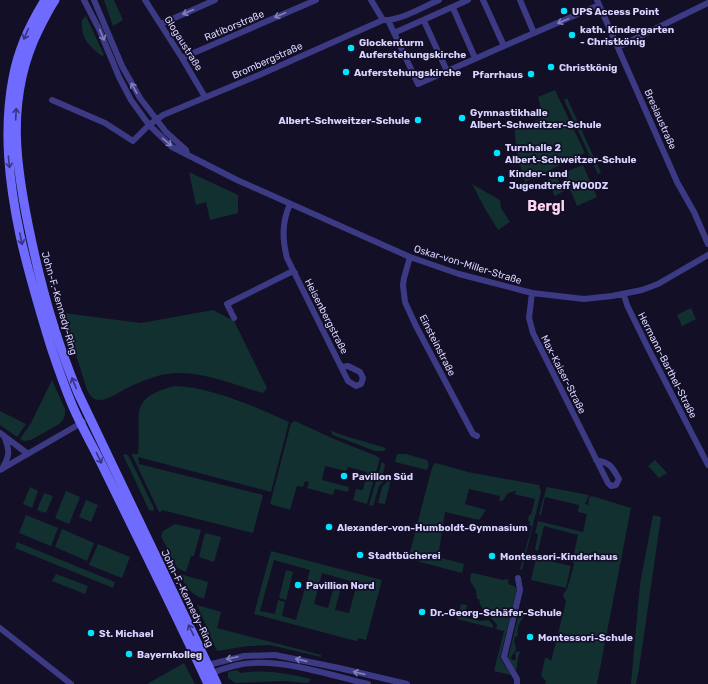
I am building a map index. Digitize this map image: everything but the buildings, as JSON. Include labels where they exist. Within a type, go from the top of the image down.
[{"type":"main road","name":"John-F.-Kennedy-Ring","points":[[44,0],[24,39],[14,73],[7,138],[18,225],[34,291],[54,359],[73,407],[165,593],[216,684]]},
{"type":"main road","name":"John-F.-Kennedy-Ring","points":[[56,0],[33,41],[24,67],[17,102],[16,139],[25,210],[35,257],[52,322],[68,369],[208,670],[208,684]]},
{"type":"street","name":"Oskar-von-Miller-Straße","points":[[84,0],[99,29],[125,89],[149,125],[172,147],[210,167],[290,204],[410,257],[459,274],[532,293],[600,298],[642,290],[658,284],[708,256]]},
{"type":"street","name":"Oskar-von-Miller-Straße","points":[[94,0],[132,86],[156,120],[166,132],[186,150],[187,154]]},
{"type":"street","name":"Glogaustraße","points":[[144,0],[161,24],[205,97]]},
{"type":"street","points":[[161,24],[215,0]]},
{"type":"street","name":"Ratiborstraße","points":[[182,58],[316,0]]},
{"type":"street","points":[[371,0],[394,33],[418,84],[534,33],[598,2]]},
{"type":"street","name":"Brombergstraße","points":[[52,100],[106,123],[133,141],[149,125],[163,115],[385,20],[402,16],[439,0]]},
{"type":"street","points":[[394,33],[468,0]]},
{"type":"street","points":[[483,0],[504,46]]},
{"type":"street","points":[[520,0],[534,33]]},
{"type":"street","name":"Breslaustraße","points":[[598,2],[678,182],[694,212],[708,244]]},
{"type":"street","points":[[618,47],[708,4]]},
{"type":"street","points":[[453,8],[475,58]]},
{"type":"street","points":[[424,20],[447,71]]},
{"type":"street","name":"Heisenbergstraße","points":[[290,204],[285,217],[283,239],[287,258],[341,367]]},
{"type":"street","name":"Einsteinstraße","points":[[410,257],[404,278],[403,289],[406,302],[416,326],[473,434],[478,436]]},
{"type":"street","name":"Heisenbergstraße","points":[[234,318],[227,304],[291,272],[295,273]]},
{"type":"street","name":"Max-Kaiser-Straße","points":[[532,293],[529,318],[533,334],[596,460]]},
{"type":"street","name":"Hermann-Barthel-Straße","points":[[624,294],[627,305],[648,348],[708,465]]},
{"type":"street","points":[[0,470],[90,419]]},
{"type":"street","points":[[2,435],[28,454]]},
{"type":"street","points":[[0,470],[8,459],[9,453],[8,445],[2,435]]},
{"type":"street","points":[[517,684],[517,679],[504,658],[520,590],[518,578]]},
{"type":"street","points":[[1,631],[71,684]]},
{"type":"street","points":[[208,670],[244,656],[267,654],[284,656],[407,684]]},
{"type":"street","points":[[208,670],[252,662],[268,662],[368,684]]},
{"type":"street","points":[[326,674],[330,666]]},
{"type":"green space","points":[[104,0],[114,0],[123,20],[113,26]]},
{"type":"green space","points":[[86,16],[104,55],[102,56],[89,45],[84,37],[82,20]]},
{"type":"green space","points":[[555,90],[585,153],[525,182],[517,150],[515,130],[543,117],[538,97]]},
{"type":"green space","points":[[567,98],[601,173],[598,174],[564,100]]},
{"type":"green space","points":[[583,165],[597,197],[577,206],[563,173]]},
{"type":"green space","points":[[189,172],[238,195],[238,213],[210,220],[206,202],[196,205]]},
{"type":"green space","points":[[556,176],[564,191],[555,196],[547,180]]},
{"type":"green space","points":[[472,184],[500,200],[501,208],[510,222],[498,230]]},
{"type":"green space","points":[[691,308],[696,319],[682,326],[677,315]]},
{"type":"green space","points":[[213,310],[234,321],[267,388],[263,393],[200,375],[174,373],[161,375],[133,385],[102,400],[94,399],[87,390],[63,313],[141,323]]},
{"type":"green space","points":[[52,380],[65,409],[63,420],[59,424],[31,440],[24,441],[20,439],[31,423]]},
{"type":"green space","points":[[175,386],[189,387],[218,394],[248,404],[289,422],[271,492],[138,457],[139,464],[263,495],[253,533],[162,510],[160,513],[158,510],[132,454],[138,454],[139,419],[140,410],[143,403],[149,396]]},
{"type":"green space","points":[[0,411],[26,424],[17,437],[0,425]]},
{"type":"green space","points":[[295,421],[380,458],[367,504],[353,500],[356,489],[363,490],[367,472],[348,467],[346,471],[325,466],[322,480],[349,487],[348,492],[335,489],[333,495],[307,488],[309,482],[305,481],[303,487],[297,486],[290,510],[270,504],[291,423]]},
{"type":"green space","points":[[332,431],[386,448],[384,451],[375,451],[333,435],[331,432]]},
{"type":"green space","points":[[397,454],[406,454],[427,460],[429,464],[427,470],[395,462]]},
{"type":"green space","points":[[123,455],[128,455],[154,508],[153,511],[149,510]]},
{"type":"green space","points":[[655,460],[667,473],[659,478],[648,466]]},
{"type":"green space","points":[[382,461],[385,465],[383,474],[386,475],[384,481],[379,486],[373,506],[369,505]]},
{"type":"green space","points":[[436,463],[468,472],[539,485],[541,492],[522,570],[520,569],[532,526],[529,525],[529,515],[531,515],[535,499],[514,494],[516,492],[515,491],[508,493],[503,500],[499,501],[500,496],[469,489],[465,504],[486,510],[479,520],[445,512],[438,557],[464,564],[462,573],[420,562],[409,556],[431,471],[433,465]]},
{"type":"green space","points":[[388,474],[392,475],[385,504],[378,503],[382,487],[386,483]]},
{"type":"green space","points":[[30,487],[38,491],[32,508],[23,504]]},
{"type":"green space","points":[[547,487],[589,495],[585,504],[588,505],[589,497],[592,496],[631,508],[597,684],[545,684],[546,681],[541,676],[545,658],[548,658],[551,661],[566,602],[563,595],[567,589],[574,565],[572,562],[578,535],[544,526],[538,551],[535,550],[538,534],[535,533],[538,521],[583,532],[587,514],[578,512],[579,505],[545,497],[541,515],[539,515]]},
{"type":"green space","points":[[66,491],[80,497],[69,524],[55,518]]},
{"type":"green space","points":[[44,493],[53,496],[46,513],[37,510]]},
{"type":"green space","points":[[86,500],[98,505],[91,522],[79,517]]},
{"type":"green space","points":[[26,515],[58,528],[51,546],[19,533]]},
{"type":"green space","points":[[653,515],[661,517],[639,669],[636,684],[631,684],[640,584]]},
{"type":"green space","points":[[175,524],[201,530],[194,556],[191,556],[186,572],[177,568],[161,536],[163,531]]},
{"type":"green space","points":[[62,529],[94,543],[87,561],[55,547]]},
{"type":"green space","points":[[205,533],[221,537],[214,562],[199,557]]},
{"type":"green space","points":[[17,542],[115,582],[113,588],[15,548]]},
{"type":"green space","points":[[98,544],[130,557],[122,578],[89,565]]},
{"type":"green space","points":[[271,551],[382,580],[366,640],[358,638],[356,641],[254,614]],"holes":[[[274,560],[310,570],[296,620],[282,616],[285,602],[278,600],[275,614],[260,611]],[[322,573],[357,583],[349,613],[335,610],[342,584],[335,583],[328,608],[314,604]]]},
{"type":"green space","points":[[536,558],[571,566],[566,588],[531,580]]},
{"type":"green space","points":[[286,570],[293,572],[286,600],[279,598]]},
{"type":"green space","points":[[473,573],[509,580],[508,584],[517,589],[500,658],[511,675],[494,671],[504,631],[496,629],[497,625],[481,606],[479,599],[477,599],[476,590],[470,581],[471,575],[469,575]]},
{"type":"green space","points":[[56,574],[88,586],[85,594],[52,581]]},
{"type":"green space","points":[[180,574],[208,582],[204,599],[195,595],[189,590]]},
{"type":"green space","points":[[461,604],[467,605],[465,617],[480,621],[489,620],[493,625],[493,628],[457,619]]},
{"type":"green space","points":[[197,605],[221,612],[217,628],[321,655],[321,657],[270,645],[248,646],[217,651]]},
{"type":"green space","points":[[520,609],[525,611],[518,628],[518,635],[514,640],[516,650],[511,657],[512,660],[515,660],[515,653],[518,651],[520,652],[516,671],[508,658]]},
{"type":"green space","points":[[184,663],[195,684],[147,684]]},
{"type":"green space","points":[[237,670],[240,673],[258,671],[275,672],[311,679],[308,683],[283,681],[235,683],[228,678],[228,672]]},
{"type":"place","name":"UPS Access Point","points":[[564,11]]},
{"type":"place","name":"kath. Kindergarten - Christkönig","points":[[572,35]]},
{"type":"place","name":"Glockenturm Auferstehungskirche","points":[[351,48]]},
{"type":"place","name":"Christkönig","points":[[551,67]]},
{"type":"place","name":"Auferstehungskirche","points":[[346,72]]},
{"type":"place","name":"Pfarrhaus","points":[[531,74]]},
{"type":"place","name":"Gymnastikhalle Albert-Schweitzer-Schule","points":[[462,118]]},
{"type":"place","name":"Albert-Schweitzer-Schule","points":[[418,120]]},
{"type":"place","name":"Turnhalle 2 Albert-Schweitzer-Schule","points":[[497,153]]},
{"type":"place","name":"Kinder- und Jugendtreff WOODZ","points":[[501,179]]},
{"type":"place","name":"Pavillon Süd","points":[[344,476]]},
{"type":"place","name":"Alexander-von-Humboldt-Gymnasium","points":[[329,527]]},
{"type":"place","name":"Stadtbücherei","points":[[360,555]]},
{"type":"place","name":"Montessori-Kinderhaus","points":[[492,556]]},
{"type":"place","name":"Pavillion Nord","points":[[298,585]]},
{"type":"place","name":"Dr.-Georg-Schäfer-Schule","points":[[422,612]]},
{"type":"place","name":"St. Michael","points":[[91,633]]},
{"type":"place","name":"Montessori-Schule","points":[[530,637]]},
{"type":"place","name":"Bayernkolleg","points":[[129,654]]},
{"type":"district","name":"Bergl","points":[[546,206]]}]
